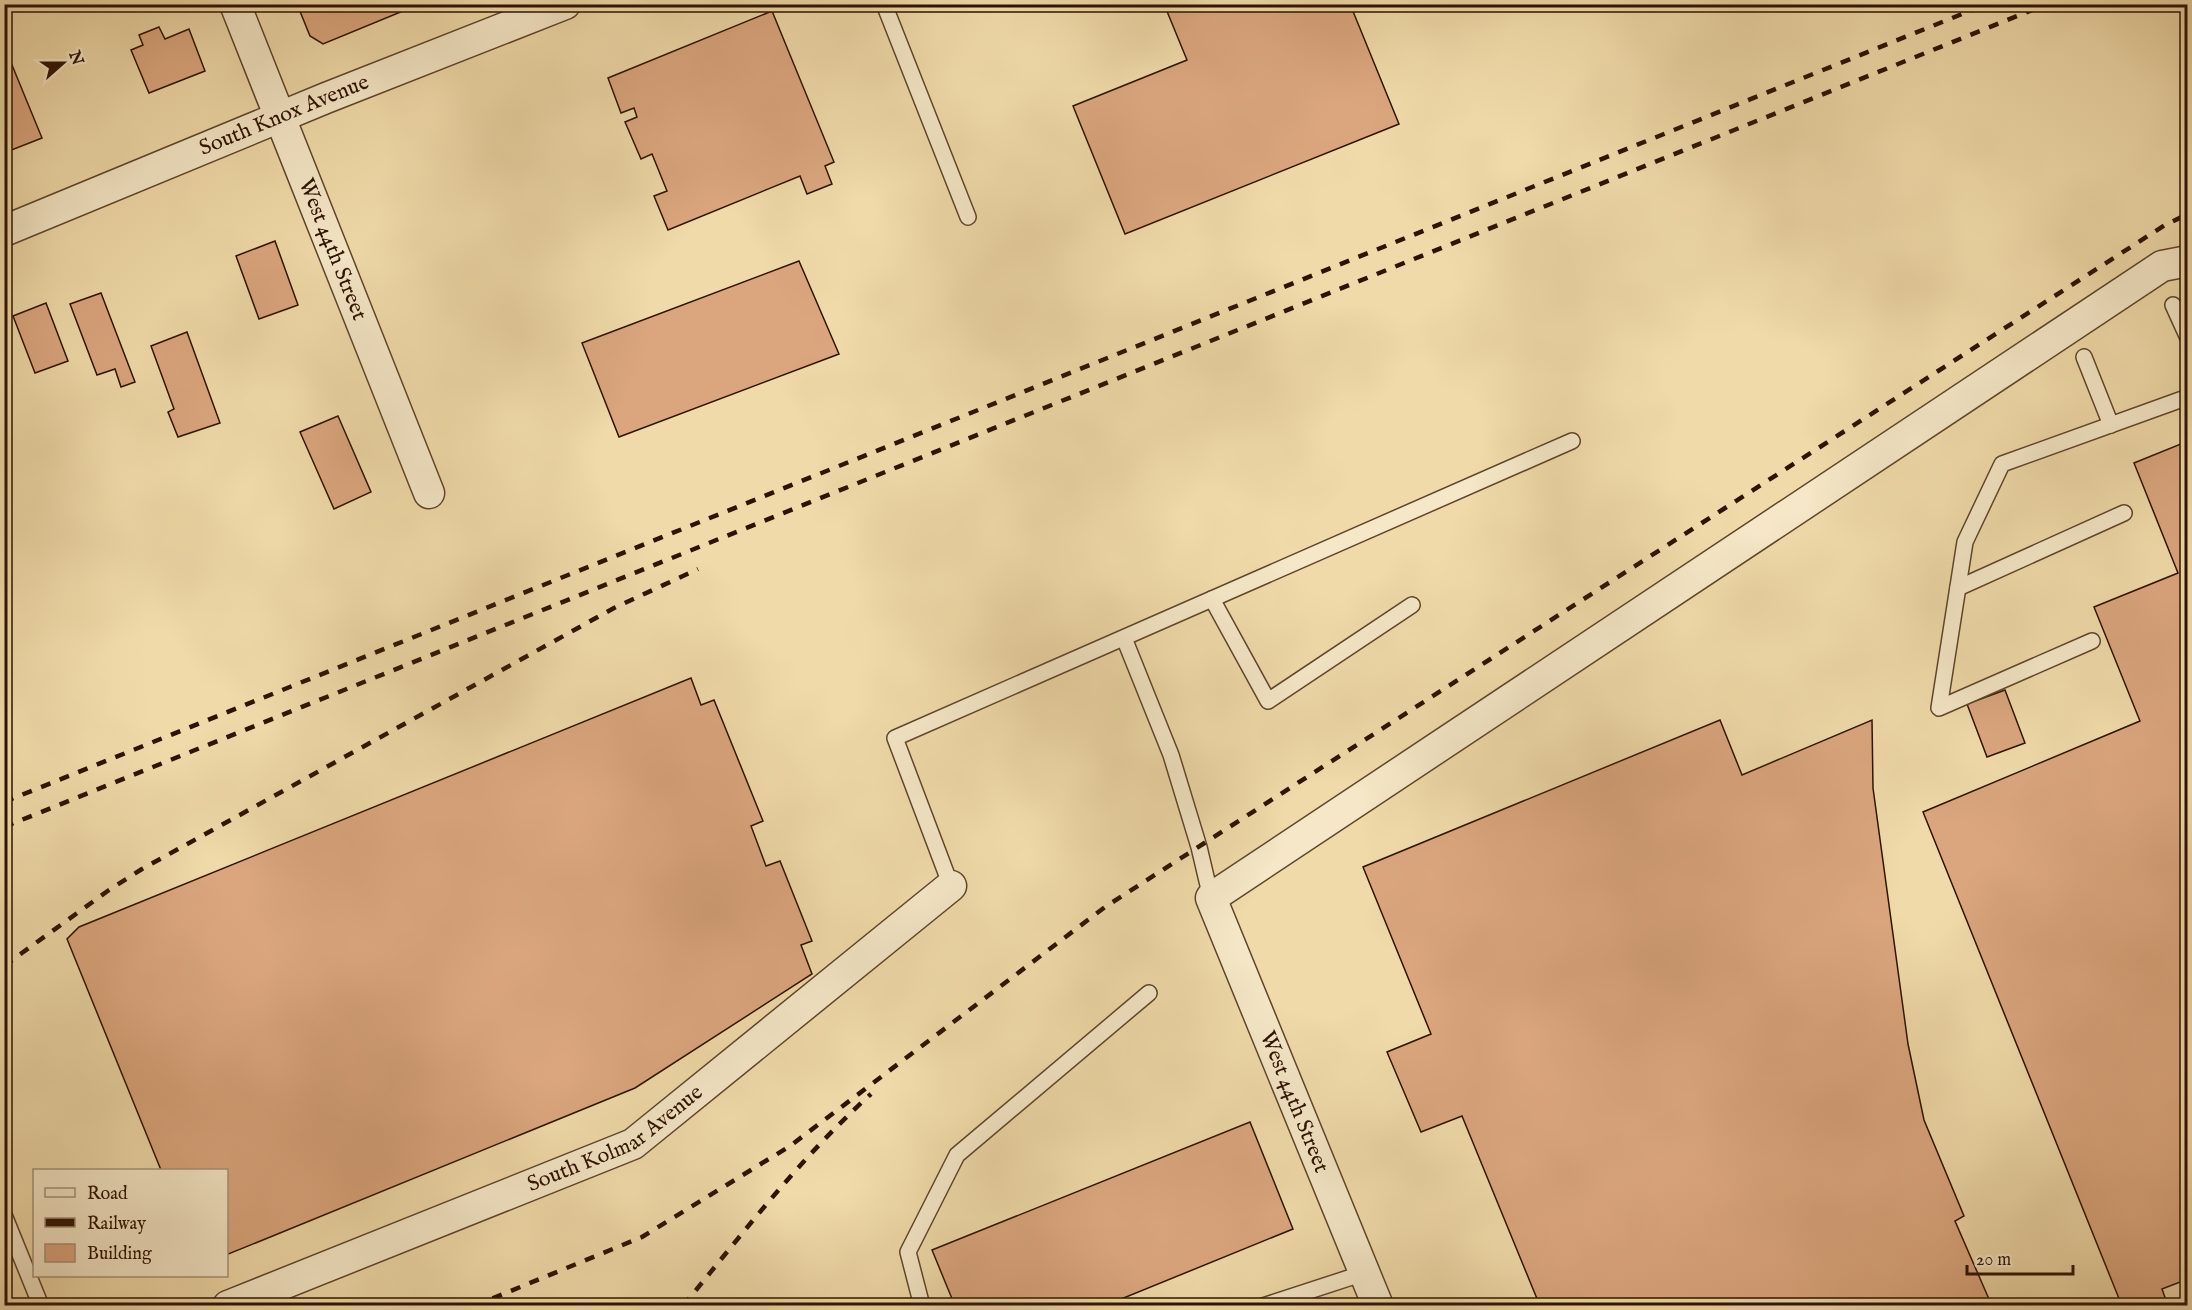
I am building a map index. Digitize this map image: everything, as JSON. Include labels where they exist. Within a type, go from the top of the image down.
[{"type":"street","name":"West 44th Street","points":[[235,4],[429,494]]},
{"type":"street","name":"South Knox Avenue","points":[[4,231],[565,4]]},
{"type":"street","points":[[1211,898],[2163,266],[2187,261]]},
{"type":"street","name":"South Kolmar Avenue","points":[[228,1305],[633,1143],[951,886]]},
{"type":"street","name":"West 44th Street","points":[[1211,898],[1378,1305]]},
{"type":"lane","points":[[884,4],[968,217]]},
{"type":"lane","points":[[2173,305],[2187,338]]},
{"type":"lane","points":[[2084,357],[2111,425]]},
{"type":"lane","points":[[2092,641],[1939,708],[1965,542],[2002,464],[2187,397]]},
{"type":"lane","points":[[951,886],[895,738],[1572,441]]},
{"type":"lane","points":[[1958,588],[2124,513]]},
{"type":"lane","points":[[1212,599],[1268,700],[1412,605]]},
{"type":"lane","points":[[1124,638],[1171,755],[1199,847],[1211,898]]},
{"type":"lane","points":[[922,1305],[908,1252],[957,1155],[1149,993]]},
{"type":"lane","points":[[4,1215],[41,1305]]},
{"type":"lane","points":[[1263,1305],[1364,1272]]},
{"type":"building","points":[[4,4],[25,4],[4,12]]},
{"type":"building","points":[[297,4],[420,4],[323,44],[310,36]]},
{"type":"building","points":[[1164,4],[1350,4],[1399,124],[1125,234],[1073,106],[1187,60]]},
{"type":"building","points":[[772,11],[834,162],[825,166],[832,184],[807,194],[800,176],[668,230],[654,196],[667,191],[652,154],[641,159],[625,122],[637,117],[634,108],[621,113],[608,78]]},
{"type":"building","points":[[159,27],[165,39],[189,29],[205,71],[149,93],[131,50],[143,45],[139,35]]},
{"type":"building","points":[[12,65],[42,138],[4,153],[4,68]]},
{"type":"building","points":[[275,241],[298,305],[259,319],[236,256]]},
{"type":"building","points":[[799,261],[839,354],[619,437],[582,343]]},
{"type":"building","points":[[101,293],[135,382],[121,387],[115,369],[97,375],[70,304]]},
{"type":"building","points":[[46,303],[68,361],[35,373],[13,316]]},
{"type":"building","points":[[187,332],[220,423],[178,437],[168,412],[174,409],[151,346]]},
{"type":"building","points":[[338,416],[371,492],[334,509],[300,432]]},
{"type":"building","points":[[2188,441],[2188,1279],[2162,1289],[2168,1306],[2122,1306],[1923,812],[2140,721],[2094,607],[2178,573],[2134,463]]},
{"type":"building","points":[[691,678],[701,705],[714,700],[763,821],[751,826],[766,866],[780,861],[812,941],[801,945],[812,974],[635,1088],[228,1254],[228,1169],[161,1169],[67,939],[79,927]]},
{"type":"building","points":[[2005,690],[2025,743],[1987,757],[1967,704]]},
{"type":"building","points":[[1720,720],[1742,775],[1872,720],[1873,788],[1908,1044],[1924,1120],[1964,1216],[1955,1221],[1992,1306],[1540,1306],[1462,1116],[1421,1132],[1387,1052],[1431,1034],[1363,867]]},
{"type":"building","points":[[1250,1122],[1293,1229],[1104,1306],[955,1306],[932,1250]]},
{"type":"railway","points":[[4,802],[1987,4]]},
{"type":"railway","points":[[4,827],[2047,4]]},
{"type":"railway","points":[[474,1306],[642,1237],[790,1146],[1105,907],[2165,225],[2188,214]]},
{"type":"railway","points":[[4,966],[142,869],[614,608],[698,569]]},
{"type":"railway","points":[[683,1306],[750,1223],[821,1143],[871,1094]]}]
